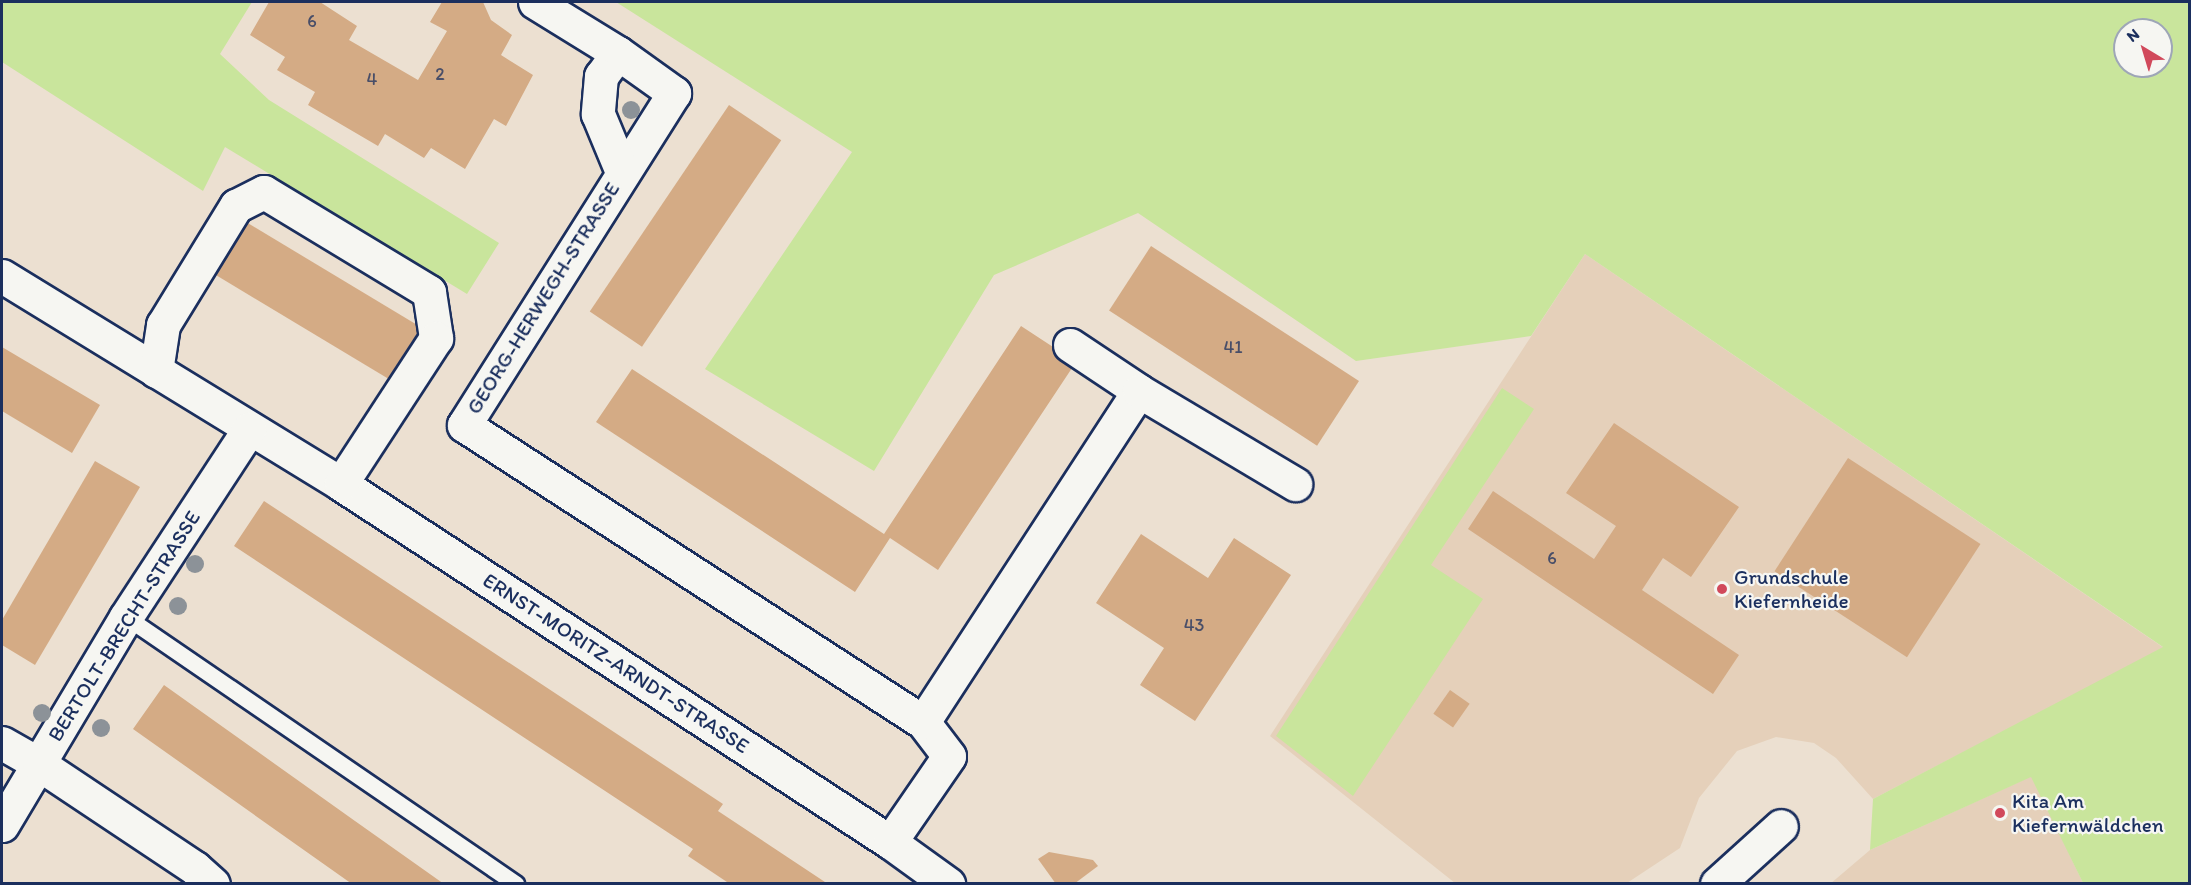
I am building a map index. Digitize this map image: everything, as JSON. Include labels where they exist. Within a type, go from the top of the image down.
[{"type":"street","name":"GEORG-HERWEGH-STRASSE","points":[[535,2],[618,53],[674,93],[464,425],[923,722]]},
{"type":"street","points":[[618,53],[601,76],[598,114],[622,172]]},
{"type":"street","points":[[156,371],[163,325],[236,206],[264,192],[410,280],[429,292],[436,338],[341,484]]},
{"type":"street","name":"ERNST-MORITZ-ARNDT-STRASSE","points":[[2,276],[341,484],[890,842],[948,884]]},
{"type":"street","points":[[1070,345],[1139,391],[1295,484]]},
{"type":"street","points":[[890,842],[949,756],[923,722],[1139,391]]},
{"type":"street","name":"BERTOLT-BRECHT-STRASSE","points":[[2,825],[126,617],[249,429]]},
{"type":"street","points":[[2,742],[195,867],[213,884]]},
{"type":"street","points":[[1717,884],[1781,826]]},
{"type":"lane","points":[[126,617],[516,884]]},
{"type":"shaded area","name":"Grundschule Kiefernheide","points":[[1585,254],[2164,648],[1873,799],[1836,758],[1814,743],[1776,737],[1737,751],[1699,798],[1680,848],[1627,883],[1455,883],[1270,736]]},
{"type":"shaded area","name":"Kita Am Kiefernwäldchen","points":[[2032,776],[2083,883],[1830,884],[1870,850]]},
{"type":"green space","points":[[2,2],[252,2],[220,54],[269,100],[499,243],[467,294],[225,147],[203,191],[2,62]]},
{"type":"green space","points":[[616,2],[2189,2],[2189,883],[2083,883],[2031,777],[1870,850],[1873,799],[2163,647],[1585,254],[1531,336],[1356,361],[1138,213],[994,275],[874,471],[705,369],[852,152]]},
{"type":"green space","points":[[1502,388],[1534,409],[1431,565],[1483,599],[1353,796],[1276,736]]},
{"type":"building","points":[[269,2],[320,2],[357,26],[349,40],[418,80],[447,31],[430,22],[442,2],[483,2],[491,20],[512,35],[501,55],[533,75],[506,126],[494,119],[465,169],[431,148],[424,158],[385,134],[378,146],[308,105],[315,92],[277,70],[285,57],[250,35]]},
{"type":"building","points":[[729,105],[781,140],[642,347],[590,311]]},
{"type":"building","points":[[246,222],[426,330],[395,382],[215,274]]},
{"type":"building","points":[[1151,246],[1359,381],[1317,446],[1109,311]]},
{"type":"building","points":[[1021,326],[1076,362],[938,570],[890,538],[855,592],[596,422],[632,369],[884,534]]},
{"type":"building","points":[[2,347],[100,405],[72,453],[2,411]]},
{"type":"building","points":[[1614,423],[1739,507],[1691,577],[1663,558],[1642,590],[1739,655],[1713,694],[1468,529],[1493,491],[1594,559],[1616,526],[1566,493]]},
{"type":"building","points":[[1848,458],[1981,544],[1907,657],[1774,571]]},
{"type":"building","points":[[95,461],[140,487],[35,665],[2,645],[2,620]]},
{"type":"building","points":[[264,501],[723,804],[718,811],[828,884],[730,884],[688,856],[693,849],[234,546]]},
{"type":"building","points":[[1141,534],[1208,578],[1234,538],[1291,575],[1195,721],[1140,685],[1164,648],[1096,603]]},
{"type":"building","points":[[164,685],[444,884],[352,884],[133,729]]},
{"type":"building","points":[[1450,690],[1470,704],[1453,728],[1433,714]]},
{"type":"building","points":[[1049,852],[1093,860],[1098,866],[1074,884],[1056,884],[1038,859]]},
{"type":"place","name":"Grundschule Kiefernheide","points":[[1722,589]]},
{"type":"place","name":"Kita Am Kiefernwäldchen","points":[[2000,813]]}]
